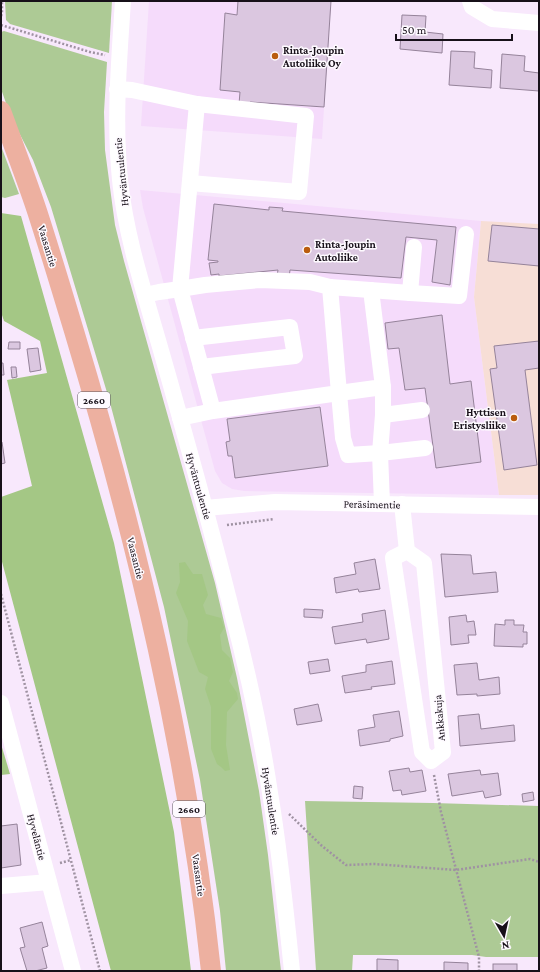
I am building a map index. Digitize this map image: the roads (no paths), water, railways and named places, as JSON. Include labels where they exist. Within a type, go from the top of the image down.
[{"type":"main road","name":"Vaasantie","points":[[1,111],[37,209],[122,498],[174,723],[198,867],[211,971]]},
{"type":"main road","name":"Vaasantie","points":[[1,128],[17,155]]},
{"type":"street","name":"Hyväntuulentie","points":[[123,1],[117,89],[117,140],[120,182],[127,224],[145,295],[205,508],[251,691],[269,786],[285,902],[292,971]]},
{"type":"street","points":[[470,1],[472,7],[492,19],[539,23]]},
{"type":"street","points":[[117,89],[132,90],[197,104],[306,116],[299,192],[190,183]]},
{"type":"street","points":[[197,104],[180,289],[212,411]]},
{"type":"street","points":[[145,295],[205,285],[260,280],[310,282],[330,287],[459,296],[466,234]]},
{"type":"street","points":[[410,293],[414,247]]},
{"type":"street","points":[[330,287],[343,438],[348,455],[425,448]]},
{"type":"street","points":[[371,290],[383,387],[383,415],[380,453],[382,504]]},
{"type":"street","points":[[193,338],[290,327],[295,356],[201,367]]},
{"type":"street","points":[[180,418],[212,411],[383,387]]},
{"type":"street","points":[[383,415],[422,410]]},
{"type":"street","name":"Peräsimentie","points":[[205,508],[275,502],[539,506]]},
{"type":"street","points":[[402,504],[407,551]]},
{"type":"street","name":"Ankkakuja","points":[[407,551],[424,563],[442,752],[431,761],[422,752],[393,558],[407,551]]},
{"type":"street","name":"Hyveläntie","points":[[1,703],[73,971]]},
{"type":"street","points":[[1,886],[49,882]]},
{"type":"place","name":"Rinta-Joupin Autoliike Oy","points":[[275,56]]},
{"type":"place","name":"Rinta-Joupin Autoliike","points":[[307,250]]},
{"type":"place","name":"Hyttisen Eristysliike","points":[[514,418]]}]
